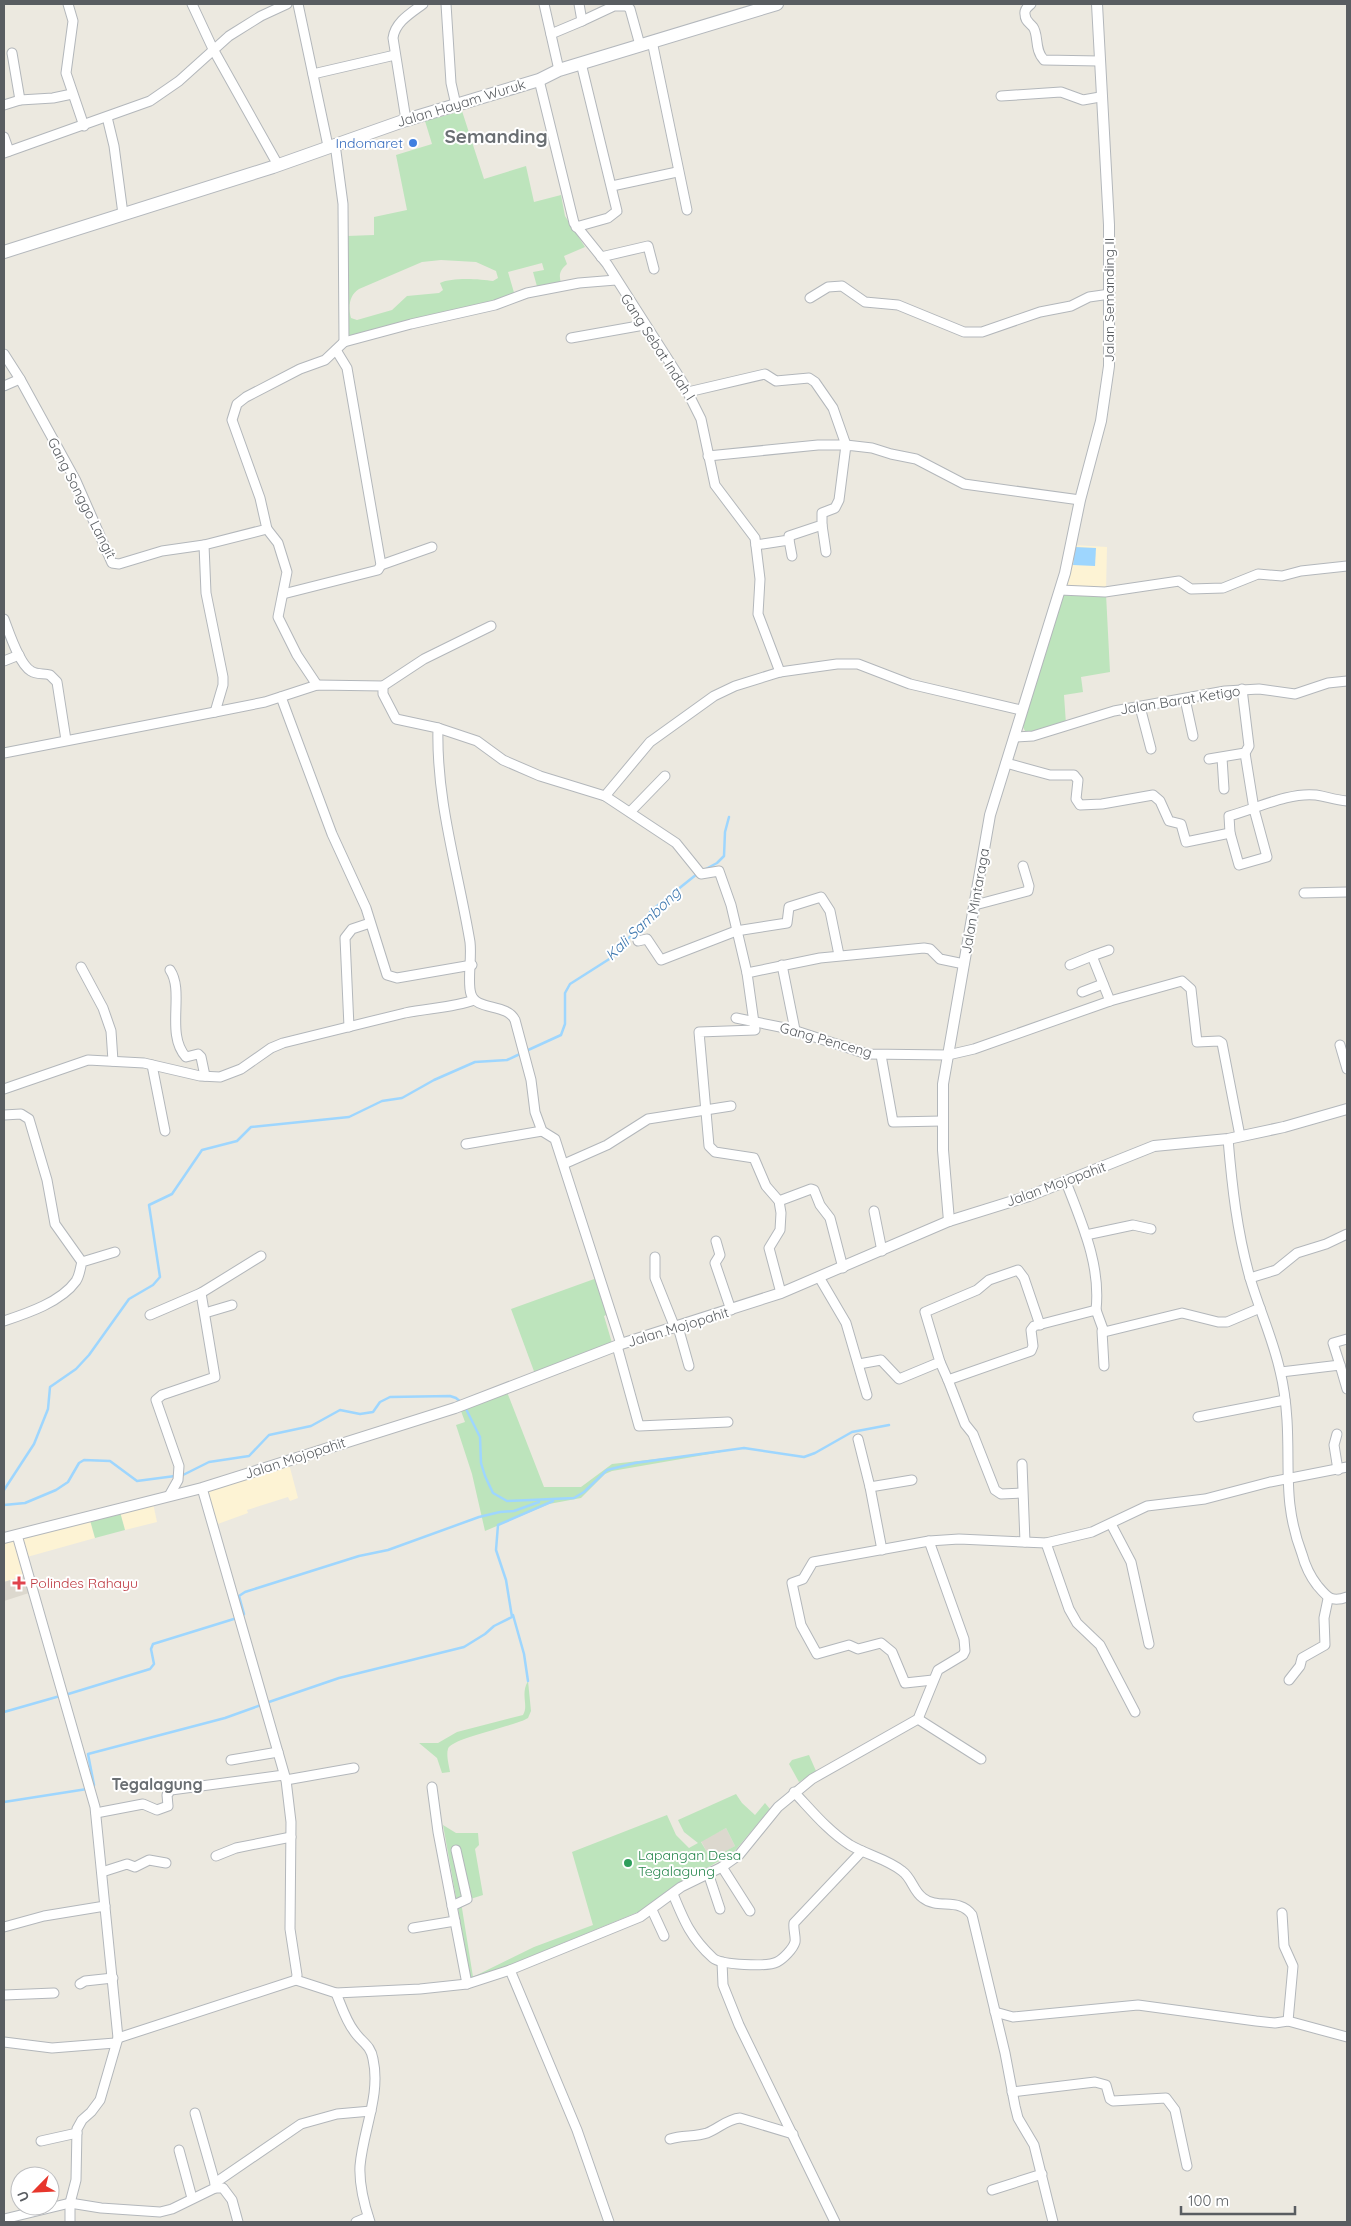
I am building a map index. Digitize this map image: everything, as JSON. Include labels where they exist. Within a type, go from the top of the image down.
[{"type":"main road","name":"Jalan Hayam Wuruk","points":[[4,252],[278,165],[406,120],[539,80],[559,70],[778,4]]},
{"type":"street","points":[[68,4],[73,21],[66,73],[84,126]]},
{"type":"street","points":[[192,4],[213,49],[278,165]]},
{"type":"street","points":[[4,137],[7,152],[150,101],[179,81],[229,36],[261,16],[287,4]]},
{"type":"street","points":[[298,4],[343,204],[344,342]]},
{"type":"street","points":[[406,120],[394,31],[397,25],[423,4]]},
{"type":"street","points":[[446,4],[451,83],[456,105]]},
{"type":"street","points":[[544,4],[559,70]]},
{"type":"street","points":[[579,4],[582,21]]},
{"type":"street","points":[[1031,4],[1025,10],[1025,15],[1034,28],[1036,47],[1044,60],[1099,61]]},
{"type":"street","name":"Jalan Semanding II","points":[[1060,590],[1080,500],[1095,445],[1106,388],[1110,347],[1109,225],[1100,97],[1097,4]]},
{"type":"street","points":[[551,34],[617,5],[627,6],[630,9],[640,45]]},
{"type":"street","points":[[652,41],[686,210]]},
{"type":"street","points":[[12,53],[20,100]]},
{"type":"street","points":[[313,74],[396,55]]},
{"type":"street","points":[[576,227],[608,218],[618,211],[581,63]]},
{"type":"street","name":"Gang Sebat Indah I","points":[[539,80],[576,227],[601,257],[688,392],[701,419],[712,475],[718,490],[752,531],[756,544],[760,579],[758,614],[780,672]]},
{"type":"street","points":[[1001,96],[1061,92],[1083,100],[1100,97]]},
{"type":"street","points":[[4,105],[20,100],[53,98],[72,94]]},
{"type":"street","points":[[107,117],[114,146],[123,214]]},
{"type":"street","points":[[612,186],[677,172]]},
{"type":"street","points":[[601,257],[648,246],[654,269]]},
{"type":"street","points":[[317,685],[297,655],[278,617],[287,572],[278,543],[267,529],[260,498],[232,420],[232,412],[237,404],[246,397],[300,369],[325,360],[344,342],[411,324],[496,305],[527,293],[579,283],[616,280]]},
{"type":"street","points":[[810,298],[828,287],[842,286],[864,302],[898,305],[971,334],[1047,310],[1071,306],[1089,297],[1110,294]]},
{"type":"street","points":[[572,338],[644,325]]},
{"type":"street","points":[[336,350],[347,368],[382,565]]},
{"type":"street","name":"Gang Songgo Langit","points":[[4,354],[20,379],[76,481],[112,563],[119,564],[162,551],[204,545]]},
{"type":"street","points":[[688,392],[765,374],[776,381],[809,378],[814,382],[833,408],[846,445],[840,500],[835,508],[822,513],[826,552]]},
{"type":"street","points":[[4,386],[20,379]]},
{"type":"street","points":[[708,456],[818,446],[846,445],[872,448],[916,459],[964,484],[1080,500]]},
{"type":"street","points":[[792,556],[789,536],[822,524]]},
{"type":"street","points":[[215,712],[223,685],[223,677],[206,593],[204,545],[267,529]]},
{"type":"street","points":[[756,544],[789,540]]},
{"type":"street","points":[[283,594],[378,570],[382,565],[432,547]]},
{"type":"street","points":[[1060,590],[1105,592],[1178,581],[1191,589],[1223,588],[1258,574],[1282,576],[1347,566]]},
{"type":"street","name":"Jalan Mintaraga","points":[[949,1221],[942,1121],[943,1084],[990,815],[1021,710],[1040,659],[1060,590]]},
{"type":"street","points":[[4,619],[19,655],[29,670],[36,674],[50,675],[57,682],[66,740]]},
{"type":"street","points":[[4,752],[215,712],[281,697],[317,685],[382,686],[424,659],[491,626]]},
{"type":"street","points":[[4,660],[19,655]]},
{"type":"street","points":[[605,796],[650,742],[714,696],[741,684],[780,672],[836,664],[858,664],[910,684],[1021,710]]},
{"type":"street","name":"Jalan Barat Ketigo","points":[[1014,737],[1033,736],[1109,712],[1242,689],[1295,694],[1328,683],[1347,681]]},
{"type":"street","points":[[382,686],[383,694],[396,719],[438,728],[477,741],[503,760],[540,776],[605,796],[676,843],[699,872],[716,871],[721,873],[731,905],[747,973],[755,1030],[700,1032],[705,1110],[710,1148],[715,1152],[754,1158],[766,1186],[778,1201],[781,1213],[780,1230],[769,1248],[781,1293]]},
{"type":"street","points":[[1242,689],[1250,743],[1246,754],[1254,809],[1267,858],[1238,865],[1230,833],[1229,816],[1254,809],[1287,798],[1306,796],[1347,801]]},
{"type":"street","points":[[281,697],[332,834],[356,881],[383,970],[391,978],[472,965]]},
{"type":"street","points":[[1185,699],[1193,736]]},
{"type":"street","points":[[1140,707],[1151,749]]},
{"type":"street","points":[[438,728],[438,765],[444,811],[469,938],[472,965],[470,985],[474,1000]]},
{"type":"street","points":[[1209,759],[1246,754]]},
{"type":"street","points":[[1222,758],[1224,789]]},
{"type":"street","points":[[1006,763],[1050,775],[1074,775],[1078,781],[1076,799],[1080,805],[1102,804],[1154,795],[1160,801],[1168,821],[1181,824],[1186,842],[1230,833]]},
{"type":"street","points":[[630,812],[665,776]]},
{"type":"street","points":[[975,905],[1028,891],[1029,886],[1023,866]]},
{"type":"street","points":[[1304,893],[1347,892]]},
{"type":"street","points":[[638,941],[647,939],[661,960],[736,931],[788,923],[789,906],[821,897],[830,911],[839,955]]},
{"type":"street","points":[[349,1027],[345,938],[352,929],[370,923]]},
{"type":"street","points":[[747,973],[839,955],[924,948],[930,949],[940,959],[964,964]]},
{"type":"street","points":[[1070,965],[1109,950]]},
{"type":"street","points":[[1092,956],[1110,1001]]},
{"type":"street","points":[[782,965],[795,1030]]},
{"type":"street","points":[[81,967],[103,1008],[111,1031],[113,1061]]},
{"type":"street","points":[[170,970],[175,979],[174,1016],[181,1052],[186,1057],[198,1054],[201,1057],[204,1076]]},
{"type":"street","name":"Gang Penceng","points":[[736,1018],[795,1030],[854,1050],[881,1055],[948,1055],[981,1046],[1110,1001],[1182,982],[1191,989],[1197,1042],[1219,1041],[1222,1043],[1240,1136]]},
{"type":"street","points":[[1082,992],[1102,984]]},
{"type":"street","points":[[4,1089],[88,1060],[152,1065],[204,1076],[220,1077],[230,1074],[276,1046],[425,1008],[454,1006],[474,1000],[512,1015],[523,1050],[535,1112],[542,1131],[555,1139],[564,1164],[619,1345],[639,1426],[728,1422]]},
{"type":"street","points":[[1340,1044],[1347,1069]]},
{"type":"street","points":[[881,1055],[892,1121],[896,1123],[942,1121]]},
{"type":"street","points":[[152,1065],[165,1131]]},
{"type":"street","points":[[564,1164],[607,1145],[648,1119],[731,1106]]},
{"type":"street","name":"Jalan Mojopahit","points":[[4,1538],[202,1488],[473,1402],[619,1345],[781,1293],[949,1221],[1066,1182],[1162,1144],[1228,1140],[1284,1127],[1347,1109]]},
{"type":"street","points":[[4,1115],[21,1114],[29,1119],[47,1180],[55,1224],[82,1262]]},
{"type":"street","points":[[466,1144],[542,1131]]},
{"type":"street","points":[[1228,1140],[1235,1210],[1250,1278],[1280,1372],[1285,1400],[1288,1444],[1287,1478],[1291,1520],[1296,1539],[1314,1582],[1328,1598],[1336,1601],[1347,1597]]},
{"type":"street","points":[[1066,1182],[1086,1235],[1095,1270],[1096,1310],[1102,1331],[1104,1366]]},
{"type":"street","points":[[778,1201],[811,1189],[814,1190],[820,1205],[830,1218],[843,1268]]},
{"type":"street","points":[[874,1211],[882,1251]]},
{"type":"street","points":[[1086,1235],[1133,1225],[1151,1229]]},
{"type":"street","points":[[1250,1278],[1276,1270],[1299,1251],[1326,1244],[1347,1234]]},
{"type":"street","points":[[716,1241],[720,1255],[715,1263],[732,1310]]},
{"type":"street","points":[[82,1262],[115,1252]]},
{"type":"street","points":[[150,1315],[201,1293],[261,1256]]},
{"type":"street","points":[[655,1257],[655,1278],[676,1327],[689,1366]]},
{"type":"street","points":[[4,1321],[31,1312],[62,1293],[76,1282],[82,1262]]},
{"type":"street","points":[[1022,1493],[1001,1494],[996,1491],[973,1434],[965,1424],[940,1362],[925,1312],[977,1290],[989,1280],[1020,1270],[1040,1325]]},
{"type":"street","points":[[819,1277],[841,1312],[867,1394]]},
{"type":"street","points":[[169,1496],[178,1476],[156,1400],[162,1396],[214,1377],[201,1293]]},
{"type":"street","points":[[205,1313],[232,1305]]},
{"type":"street","points":[[1102,1331],[1108,1332],[1182,1313],[1218,1322],[1227,1322],[1260,1308]]},
{"type":"street","points":[[948,1380],[1030,1352],[1033,1346],[1031,1330],[1040,1325],[1096,1310]]},
{"type":"street","points":[[1347,1339],[1334,1343],[1340,1365],[1345,1374],[1347,1390]]},
{"type":"street","points":[[859,1364],[882,1360],[899,1380],[940,1362]]},
{"type":"street","points":[[1280,1372],[1340,1365]]},
{"type":"street","points":[[1198,1417],[1285,1400]]},
{"type":"street","points":[[933,1680],[905,1683],[892,1652],[888,1646],[881,1643],[858,1649],[848,1645],[817,1654],[801,1625],[792,1585],[796,1581],[803,1579],[811,1565],[929,1541],[958,1539],[1046,1543],[1092,1532],[1147,1506],[1205,1499],[1287,1478],[1343,1468],[1334,1445],[1337,1434]]},
{"type":"street","points":[[858,1440],[882,1550]]},
{"type":"street","points":[[1022,1464],[1024,1542]]},
{"type":"street","points":[[870,1488],[912,1480]]},
{"type":"street","points":[[202,1488],[285,1777],[291,1837],[290,1929],[296,1980]]},
{"type":"street","points":[[1111,1524],[1132,1562],[1149,1644]]},
{"type":"street","points":[[17,1535],[90,1786],[96,1813],[113,1978],[116,2040],[104,2089],[95,2107],[82,2120],[77,2133],[76,2180],[70,2203],[70,2222]]},
{"type":"street","points":[[4,2042],[52,2048],[116,2040],[296,1980],[336,1993],[420,1990],[467,1984],[510,1970],[652,1910],[674,1894],[722,1867],[738,1855],[768,1818],[794,1792],[824,1772],[918,1719],[933,1680],[942,1666],[963,1655],[966,1646],[929,1541]]},
{"type":"street","points":[[1046,1543],[1069,1609],[1077,1623],[1100,1645],[1134,1712]]},
{"type":"street","points":[[1289,1680],[1300,1666],[1302,1658],[1325,1645],[1324,1618],[1328,1598]]},
{"type":"street","points":[[918,1719],[981,1759]]},
{"type":"street","points":[[230,1760],[278,1752]]},
{"type":"street","points":[[96,1813],[143,1804],[156,1810],[168,1806],[167,1795],[171,1790],[354,1768]]},
{"type":"street","points":[[432,1788],[467,1984]]},
{"type":"street","points":[[794,1792],[829,1830],[862,1851],[902,1870],[910,1879],[916,1892],[929,1902],[955,1904],[969,1912],[974,1922],[1018,2118],[1034,2145],[1053,2222]]},
{"type":"street","points":[[216,1856],[236,1848],[291,1837]]},
{"type":"street","points":[[452,1906],[467,1898],[456,1850]]},
{"type":"street","points":[[674,1894],[690,1932],[715,1959],[722,1962],[767,1964],[777,1962],[786,1955],[795,1942],[794,1923],[862,1851]]},
{"type":"street","points":[[102,1872],[127,1864],[135,1867],[149,1860],[166,1863]]},
{"type":"street","points":[[722,1867],[750,1911]]},
{"type":"street","points":[[708,1874],[720,1909]]},
{"type":"street","points":[[4,1927],[44,1916],[105,1906]]},
{"type":"street","points":[[652,1910],[664,1936]]},
{"type":"street","points":[[1282,1913],[1284,1946],[1293,1966],[1288,2021]]},
{"type":"street","points":[[413,1928],[455,1922]]},
{"type":"street","points":[[722,1962],[723,1985],[736,2018],[835,2222]]},
{"type":"street","points":[[510,1970],[577,2130],[609,2222]]},
{"type":"street","points":[[80,1984],[85,1981],[113,1978]]},
{"type":"street","points":[[4,1995],[54,1993]]},
{"type":"street","points":[[336,1993],[353,2030],[372,2052],[375,2082],[360,2166],[362,2195],[369,2220],[356,2222]]},
{"type":"street","points":[[995,2012],[1014,2017],[1138,2005],[1256,2021],[1275,2023],[1288,2021],[1347,2037]]},
{"type":"street","points":[[1012,2092],[1095,2082],[1106,2085],[1110,2100],[1113,2101],[1166,2098],[1174,2110],[1187,2166]]},
{"type":"street","points":[[4,2219],[70,2203],[100,2208],[160,2212],[172,2209],[215,2185],[301,2124],[337,2114],[371,2111]]},
{"type":"street","points":[[195,2113],[215,2185]]},
{"type":"street","points":[[670,2139],[682,2135],[707,2133],[732,2119],[740,2118],[793,2134]]},
{"type":"street","points":[[42,2141],[77,2133]]},
{"type":"street","points":[[179,2150],[192,2198]]},
{"type":"street","points":[[992,2190],[1042,2174]]},
{"type":"street","points":[[215,2185],[223,2188],[232,2200],[238,2222]]},
{"type":"shaded area","points":[[1074,545],[1107,547],[1106,590],[1064,589]]},
{"type":"shaded area","points":[[289,1464],[298,1498],[290,1501],[288,1497],[247,1510],[248,1513],[215,1525],[207,1491]]},
{"type":"shaded area","points":[[153,1503],[157,1522],[125,1530],[120,1512]]},
{"type":"shaded area","points":[[90,1520],[95,1538],[27,1557],[21,1538]]},
{"type":"shaded area","points":[[13,1540],[24,1576],[4,1582],[4,1543]]},
{"type":"shaded area","points":[[24,1576],[29,1593],[4,1601],[4,1582]]},
{"type":"shaded area","points":[[726,1828],[735,1846],[711,1860],[701,1841]]},
{"type":"green space","points":[[462,111],[484,179],[526,166],[534,202],[561,195],[565,216],[585,247],[564,256],[567,264],[560,274],[562,287],[538,290],[533,272],[544,270],[542,263],[508,272],[515,296],[347,339],[347,236],[374,235],[374,217],[407,210],[396,155],[432,144],[425,121]],"holes":[[[441,260],[476,262],[496,271],[498,278],[493,281],[466,279],[445,281],[440,283],[443,290],[439,293],[407,296],[392,310],[357,320],[351,318],[350,302],[353,295],[359,289],[422,262]]]},
{"type":"green space","points":[[1062,593],[1106,594],[1110,672],[1081,677],[1083,692],[1064,695],[1066,724],[1037,734],[1026,733],[1023,727]]},
{"type":"green space","points":[[597,1278],[608,1314],[604,1316],[612,1343],[535,1374],[511,1309]]},
{"type":"green space","points":[[507,1392],[544,1487],[581,1487],[612,1464],[727,1451],[612,1471],[605,1474],[581,1498],[549,1504],[485,1531],[472,1474],[456,1425],[465,1422],[461,1411]]},
{"type":"green space","points":[[120,1512],[125,1530],[95,1538],[90,1520]]},
{"type":"green space","points":[[528,1681],[531,1711],[528,1718],[511,1725],[471,1736],[452,1745],[447,1751],[450,1772],[442,1773],[437,1758],[419,1743],[438,1743],[457,1732],[523,1715],[525,1711],[525,1691]]},
{"type":"green space","points":[[809,1755],[816,1771],[799,1782],[789,1764],[792,1760]]},
{"type":"green space","points":[[736,1794],[742,1803],[755,1815],[765,1803],[770,1809],[733,1853],[674,1887],[643,1910],[471,1981],[443,1825],[456,1833],[478,1833],[479,1845],[475,1849],[483,1895],[461,1902],[473,1977],[534,1947],[593,1925],[572,1852],[667,1815],[676,1835],[689,1848],[698,1843],[684,1832],[678,1820]],"holes":[[[726,1828],[735,1846],[711,1859],[701,1842]]]},
{"type":"water","points":[[1075,547],[1096,548],[1095,566],[1073,565]]},
{"type":"waterway","name":"Kali Sambong","points":[[704,870],[717,863],[724,856],[725,832],[729,817]]},
{"type":"waterway","name":"Kali Sambong","points":[[526,1051],[561,1035],[565,1024],[565,993],[570,984],[614,956],[652,910],[697,874]]},
{"type":"waterway","name":"Kali Sambong","points":[[4,1490],[34,1444],[48,1409],[50,1387],[76,1369],[89,1355],[129,1299],[153,1285],[160,1277],[149,1205],[172,1194],[202,1150],[237,1141],[251,1127],[349,1117],[382,1101],[402,1098],[434,1080],[475,1062],[507,1060],[522,1053]]},
{"type":"waterway","points":[[181,1476],[209,1462],[249,1456],[269,1435],[311,1426],[340,1410],[360,1414],[373,1412],[380,1402],[390,1397],[450,1396],[462,1403]]},
{"type":"waterway","points":[[465,1407],[480,1437],[481,1463],[485,1476],[493,1493],[507,1501],[574,1498],[584,1492],[607,1470],[635,1463],[744,1448],[804,1457],[815,1453],[852,1432],[889,1425]]},
{"type":"waterway","points":[[4,1505],[25,1503],[56,1490],[68,1482],[79,1463],[84,1460],[110,1461],[137,1481],[175,1476]]},
{"type":"waterway","points":[[266,1703],[339,1678],[464,1647],[494,1626],[512,1617],[506,1580],[496,1550],[498,1525],[553,1501]]},
{"type":"waterway","points":[[242,1616],[244,1614],[239,1596],[245,1592],[359,1556],[388,1550],[479,1517],[514,1511],[539,1502]]},
{"type":"waterway","points":[[513,1615],[524,1654],[528,1681]]},
{"type":"waterway","points":[[65,1695],[150,1669],[154,1664],[151,1649],[153,1644],[237,1618]]},
{"type":"waterway","points":[[4,1712],[60,1696]]},
{"type":"waterway","points":[[92,1788],[94,1785],[88,1754],[225,1718],[261,1705]]},
{"type":"waterway","points":[[4,1802],[87,1789]]},
{"type":"place","name":"Indomaret","points":[[413,143]]},
{"type":"place","name":"Polindes Rahayu","points":[[19,1583]]},
{"type":"place","name":"Lapangan Desa Tegalagung","points":[[628,1863]]},
{"type":"district","name":"Semanding","points":[[496,136]]},
{"type":"district","name":"Tegalagung","points":[[157,1784]]}]
